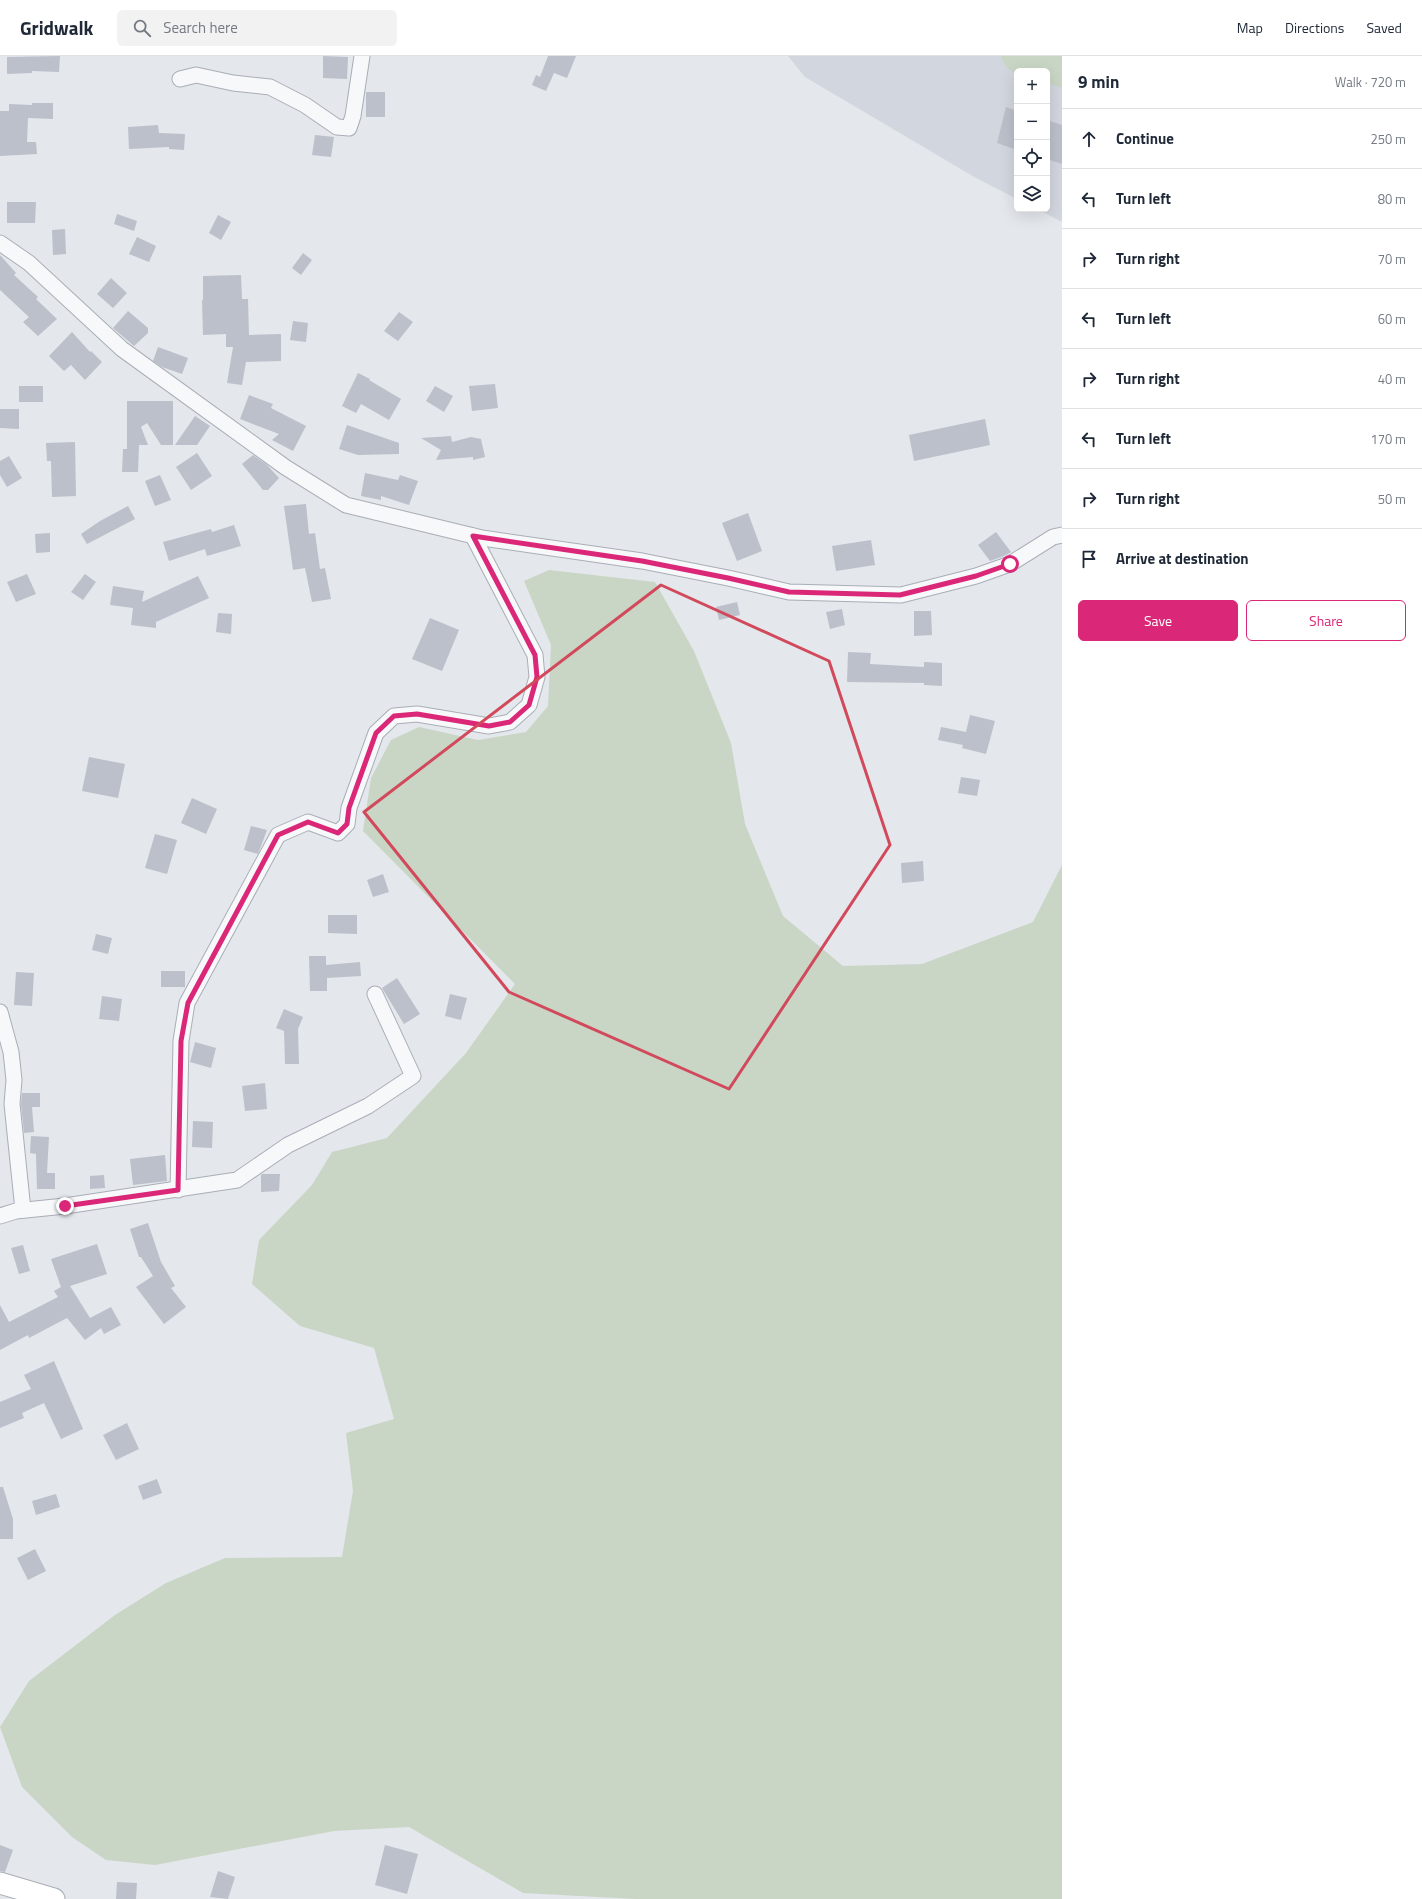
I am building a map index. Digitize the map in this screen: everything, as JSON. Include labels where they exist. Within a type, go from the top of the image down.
[{"type":"main road","points":[[0,1883],[54,1899]]},
{"type":"street","points":[[180,79],[196,75],[270,87],[305,105],[337,127],[349,128],[353,116],[362,56]]},
{"type":"street","points":[[0,243],[29,263],[122,349],[285,466],[346,504],[473,536],[642,561],[789,592],[900,595],[976,576],[1010,564],[1053,537],[1062,535]]},
{"type":"street","points":[[178,1190],[181,1041],[188,1003],[278,835],[308,822],[338,833],[347,824],[349,808],[376,733],[394,716],[417,714],[489,726],[510,722],[529,705],[537,677],[535,655],[473,536]]},
{"type":"street","points":[[0,1216],[23,1210],[65,1206],[237,1180],[288,1145],[368,1106],[413,1076],[375,994]]},
{"type":"street","points":[[0,1012],[11,1052],[14,1080],[12,1104],[23,1210]]},
{"type":"highlighted area","points":[[661,585],[829,661],[890,845],[729,1089],[509,992],[364,812]]},
{"type":"shaded area","points":[[788,56],[1062,56],[1062,222],[1043,212],[1050,212],[1050,68],[1014,68],[1014,197],[976,178],[805,77]]},
{"type":"green space","points":[[1001,56],[1062,56],[1062,88],[1050,84],[1050,68],[1014,68],[1014,73],[1003,62]]},
{"type":"green space","points":[[549,570],[655,582],[694,651],[731,743],[745,824],[783,916],[843,966],[922,964],[1033,922],[1062,865],[1062,1899],[636,1899],[523,1893],[409,1827],[334,1831],[155,1865],[106,1860],[72,1837],[22,1787],[0,1727],[29,1681],[115,1615],[166,1583],[225,1558],[342,1557],[353,1491],[346,1433],[394,1419],[374,1348],[300,1326],[252,1284],[259,1240],[312,1185],[332,1152],[387,1138],[466,1053],[515,984],[363,831],[371,778],[391,740],[419,727],[478,740],[526,732],[548,706],[551,645],[524,581]]},
{"type":"building","points":[[60,56],[59,72],[32,71],[32,73],[7,74],[7,57]]},
{"type":"building","points":[[323,56],[348,57],[347,79],[323,78]]},
{"type":"building","points":[[548,56],[576,56],[567,78],[554,73],[546,91],[532,85],[536,75],[540,77]]},
{"type":"building","points":[[366,92],[385,92],[385,117],[366,117]]},
{"type":"building","points":[[32,103],[53,103],[53,119],[28,118],[27,142],[36,142],[37,154],[0,156],[0,111],[9,111],[9,104],[32,105]]},
{"type":"building","points":[[1006,107],[1014,110],[1014,149],[997,143]]},
{"type":"building","points":[[1050,121],[1062,125],[1062,164],[1050,160]]},
{"type":"building","points":[[158,125],[159,133],[185,134],[184,150],[169,149],[169,147],[129,149],[128,127]]},
{"type":"building","points":[[315,135],[334,137],[331,157],[312,155]]},
{"type":"building","points":[[7,202],[36,202],[35,223],[7,223]]},
{"type":"building","points":[[117,214],[137,221],[134,231],[114,224]]},
{"type":"building","points":[[218,215],[231,222],[221,240],[209,233]]},
{"type":"building","points":[[65,229],[66,254],[53,255],[52,230]]},
{"type":"building","points":[[137,237],[156,246],[149,262],[129,254]]},
{"type":"building","points":[[303,253],[312,260],[301,275],[292,268]]},
{"type":"building","points":[[0,255],[16,273],[14,275],[38,297],[36,299],[57,319],[38,336],[23,322],[29,317],[0,290]]},
{"type":"building","points":[[241,275],[242,299],[248,299],[249,335],[281,334],[281,361],[246,362],[242,385],[227,383],[233,347],[226,347],[226,334],[203,335],[202,300],[203,276]]},
{"type":"building","points":[[111,278],[127,293],[113,308],[97,294]]},
{"type":"building","points":[[128,311],[148,328],[148,333],[134,346],[113,328]]},
{"type":"building","points":[[399,312],[413,322],[398,341],[384,331]]},
{"type":"building","points":[[293,321],[308,323],[306,342],[290,340]]},
{"type":"building","points":[[72,332],[90,352],[91,351],[102,362],[85,380],[71,365],[64,371],[49,356]]},
{"type":"building","points":[[158,347],[188,358],[182,374],[162,367],[153,361]]},
{"type":"building","points":[[358,373],[401,399],[389,420],[361,404],[356,413],[342,406]]},
{"type":"building","points":[[495,384],[498,408],[472,411],[469,386]]},
{"type":"building","points":[[19,386],[43,386],[43,402],[19,402]]},
{"type":"building","points":[[435,386],[453,396],[444,412],[426,401]]},
{"type":"building","points":[[249,395],[273,404],[271,408],[306,426],[293,451],[272,440],[279,434],[240,419]]},
{"type":"building","points":[[127,401],[173,401],[173,445],[161,445],[147,423],[141,427],[148,445],[139,445],[138,472],[122,472],[123,449],[127,449]]},
{"type":"building","points":[[0,409],[19,409],[19,429],[0,428]]},
{"type":"building","points":[[195,416],[210,426],[197,445],[175,445]]},
{"type":"building","points":[[985,419],[990,445],[914,461],[909,435]]},
{"type":"building","points":[[347,425],[399,443],[399,454],[358,455],[339,449]]},
{"type":"building","points":[[451,436],[452,442],[471,437],[481,439],[485,457],[473,460],[473,457],[436,460],[441,450],[421,438]]},
{"type":"building","points":[[75,442],[76,496],[52,497],[51,461],[47,461],[46,443]]},
{"type":"building","points":[[197,453],[212,476],[191,490],[176,467]]},
{"type":"building","points":[[253,455],[266,464],[279,478],[268,490],[263,490],[242,464]]},
{"type":"building","points":[[9,456],[22,478],[7,487],[0,475],[0,461]]},
{"type":"building","points":[[365,473],[398,480],[400,475],[418,481],[409,505],[381,496],[381,500],[361,496]]},
{"type":"building","points":[[160,475],[171,500],[155,506],[145,481]]},
{"type":"building","points":[[306,504],[309,534],[315,533],[320,569],[325,568],[331,599],[312,602],[305,568],[293,570],[284,506]]},
{"type":"building","points":[[128,506],[135,519],[87,544],[81,534],[100,521]]},
{"type":"building","points":[[748,513],[762,551],[737,561],[722,523]]},
{"type":"building","points":[[234,525],[241,546],[207,556],[205,549],[169,561],[163,542],[211,529],[212,532]]},
{"type":"building","points":[[996,532],[1011,552],[990,561],[978,545]]},
{"type":"building","points":[[50,533],[50,552],[36,553],[35,534]]},
{"type":"building","points":[[871,540],[875,565],[836,571],[832,546]]},
{"type":"building","points":[[27,574],[36,594],[16,602],[7,582]]},
{"type":"building","points":[[85,574],[96,582],[83,600],[71,592]]},
{"type":"building","points":[[198,576],[209,598],[156,622],[156,628],[131,625],[133,608],[110,605],[113,586],[144,591],[142,602]]},
{"type":"building","points":[[737,602],[740,615],[719,620],[716,607]]},
{"type":"building","points":[[842,609],[845,625],[830,629],[826,612]]},
{"type":"building","points":[[914,611],[931,611],[932,635],[914,636]]},
{"type":"building","points":[[218,613],[232,614],[231,634],[216,632]]},
{"type":"building","points":[[430,618],[459,630],[442,671],[412,659]]},
{"type":"building","points":[[848,652],[871,653],[870,664],[924,667],[924,662],[942,663],[942,686],[924,685],[924,683],[847,682]]},
{"type":"building","points":[[970,715],[995,721],[986,754],[962,748],[963,745],[938,740],[941,727],[966,732]]},
{"type":"building","points":[[89,757],[125,764],[118,798],[82,791]]},
{"type":"building","points":[[961,777],[980,780],[977,796],[958,793]]},
{"type":"building","points":[[192,798],[217,809],[206,834],[181,823]]},
{"type":"building","points":[[251,826],[267,830],[258,854],[244,850]]},
{"type":"building","points":[[155,834],[177,840],[167,874],[145,868]]},
{"type":"building","points":[[923,861],[924,881],[902,883],[901,863]]},
{"type":"building","points":[[383,874],[389,892],[373,897],[367,880]]},
{"type":"building","points":[[328,915],[357,915],[357,934],[328,933]]},
{"type":"building","points":[[96,934],[112,938],[108,954],[92,950]]},
{"type":"building","points":[[309,956],[326,956],[326,965],[360,962],[361,976],[327,978],[327,991],[310,991]]},
{"type":"building","points":[[161,971],[185,971],[185,987],[161,987]]},
{"type":"building","points":[[16,972],[34,973],[32,1006],[14,1005]]},
{"type":"building","points":[[397,978],[420,1014],[404,1024],[382,988]]},
{"type":"building","points":[[450,994],[467,998],[461,1020],[445,1016]]},
{"type":"building","points":[[102,996],[122,999],[119,1021],[99,1019]]},
{"type":"building","points":[[284,1009],[303,1017],[298,1029],[299,1064],[285,1064],[284,1031],[276,1028]]},
{"type":"building","points":[[195,1042],[216,1048],[211,1068],[190,1062]]},
{"type":"building","points":[[265,1083],[267,1109],[245,1111],[242,1086]]},
{"type":"building","points":[[22,1093],[40,1093],[40,1107],[32,1107],[34,1132],[24,1133],[21,1104]]},
{"type":"building","points":[[193,1121],[213,1122],[212,1148],[192,1147]]},
{"type":"building","points":[[31,1136],[49,1137],[47,1173],[55,1173],[55,1189],[37,1189],[36,1154],[30,1153]]},
{"type":"building","points":[[165,1155],[167,1181],[133,1185],[130,1159]]},
{"type":"building","points":[[262,1174],[280,1174],[279,1191],[261,1192]]},
{"type":"building","points":[[104,1175],[105,1188],[90,1189],[90,1176]]},
{"type":"building","points":[[148,1223],[161,1262],[175,1286],[171,1288],[186,1307],[164,1324],[136,1287],[153,1276],[141,1257],[139,1257],[130,1229]]},
{"type":"building","points":[[97,1244],[107,1274],[70,1286],[90,1318],[111,1307],[121,1325],[104,1334],[101,1328],[85,1340],[67,1318],[29,1338],[28,1335],[0,1350],[0,1305],[9,1322],[58,1297],[54,1291],[61,1287],[51,1259]]},
{"type":"building","points":[[23,1245],[30,1271],[19,1274],[11,1248]]},
{"type":"building","points":[[54,1361],[83,1429],[61,1439],[44,1403],[22,1413],[24,1418],[0,1428],[0,1402],[31,1389],[24,1375]]},
{"type":"building","points":[[127,1423],[139,1449],[116,1460],[103,1435]]},
{"type":"building","points":[[157,1479],[162,1493],[143,1500],[138,1486]]},
{"type":"building","points":[[0,1487],[3,1487],[13,1519],[13,1539],[0,1539]]},
{"type":"building","points":[[56,1494],[60,1507],[36,1515],[32,1501]]},
{"type":"building","points":[[35,1549],[46,1571],[28,1580],[17,1558]]},
{"type":"building","points":[[0,1845],[13,1850],[5,1872],[0,1871]]},
{"type":"building","points":[[385,1845],[418,1854],[407,1894],[375,1885]]},
{"type":"building","points":[[218,1871],[235,1877],[228,1899],[210,1897]]},
{"type":"building","points":[[117,1882],[137,1883],[136,1899],[116,1899]]},
{"type":"route","points":[[65,1206],[178,1190],[181,1041],[188,1003],[278,835],[308,822],[338,833],[347,824],[349,808],[376,733],[394,716],[417,714],[489,726],[510,722],[529,705],[537,677],[535,655],[473,536],[642,561],[789,592],[900,595],[976,576],[1010,564]]}]
